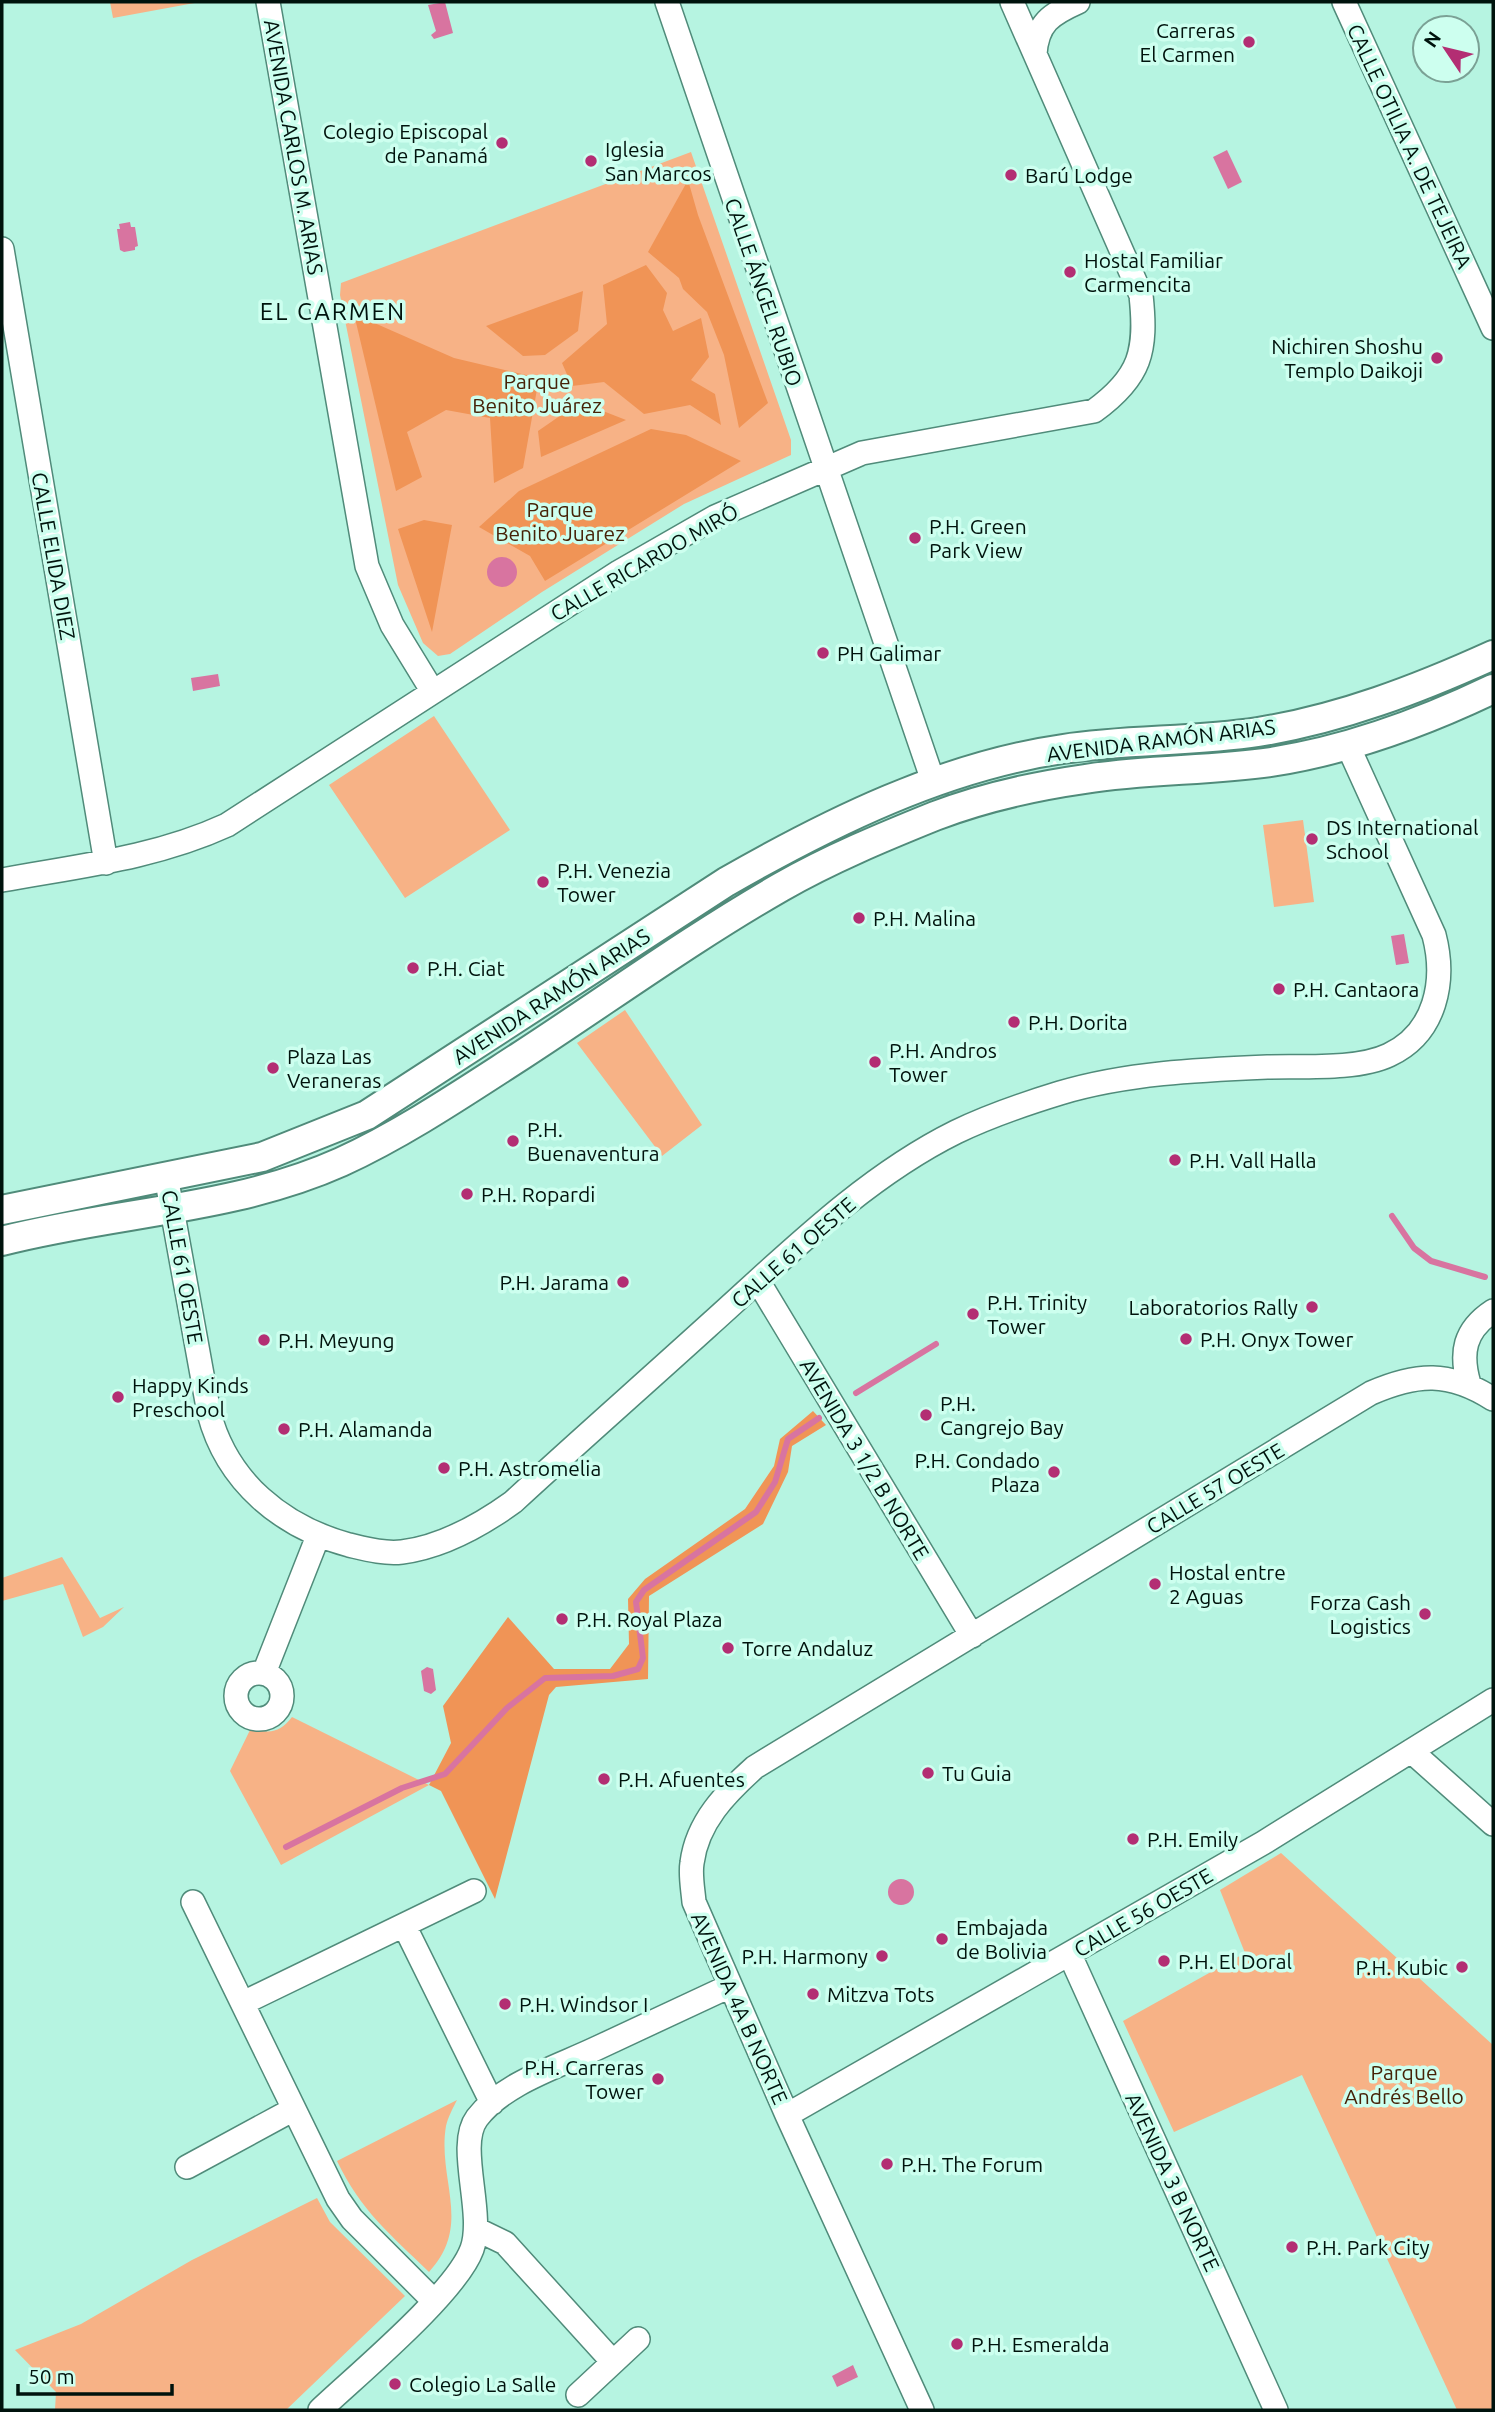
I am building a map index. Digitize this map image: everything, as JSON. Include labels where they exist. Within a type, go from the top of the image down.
[{"type":"main road","name":"AVENIDA RAMÓN ARIAS","points":[[2,1210],[262,1157],[367,1115],[705,895],[786,848],[933,781],[1062,749],[1257,732],[1328,718],[1407,692],[1493,655]]},
{"type":"main road","name":"AVENIDA RAMÓN ARIAS","points":[[2,1241],[173,1210],[284,1184],[337,1164],[379,1143],[560,1031],[779,888],[858,848],[962,806],[1083,779],[1270,762],[1348,746],[1412,725],[1493,689]]},
{"type":"main road","points":[[911,827],[932,803],[933,781]]},
{"type":"main road","points":[[542,1003],[560,1031]]},
{"type":"street","name":"AVENIDA CARLOS M. ARIAS","points":[[268,2],[367,566],[392,625],[433,692]]},
{"type":"street","name":"CALLE ÁNGEL RUBIO","points":[[667,2],[824,469],[933,781]]},
{"type":"street","name":"CALLE RICARDO MIRÓ","points":[[2,880],[106,863],[185,844],[227,825],[619,572],[715,517],[824,469],[862,453],[1094,411],[1117,394],[1137,367],[1145,333],[1140,295],[1012,2]]},
{"type":"street","points":[[1024,2],[1054,12]]},
{"type":"street","points":[[1035,54],[1036,38],[1042,23],[1054,12],[1078,2]]},
{"type":"street","name":"CALLE OTILIA A. DE TEJEIRA","points":[[1344,2],[1493,328]]},
{"type":"street","name":"CALLE ELIDA DIEZ","points":[[2,249],[106,863]]},
{"type":"street","points":[[836,503],[845,476],[862,453]]},
{"type":"street","name":"CALLE 61 OESTE","points":[[166,1176],[209,1413],[218,1445],[246,1485],[271,1508],[318,1536],[370,1550],[400,1552],[429,1546],[489,1519],[513,1502],[854,1198],[953,1133],[1028,1102],[1070,1090],[1148,1075],[1193,1070],[1349,1063],[1388,1056],[1414,1039],[1431,1016],[1439,989],[1440,958],[1434,935],[1348,746]]},
{"type":"street","name":"AVENIDA 3 1/2 B NORTE","points":[[758,1281],[972,1636]]},
{"type":"street","points":[[1493,1311],[1468,1337],[1462,1360],[1469,1384],[1493,1399]]},
{"type":"street","name":"CALLE 57 OESTE","points":[[972,1636],[1371,1393],[1398,1381],[1422,1378],[1435,1377],[1469,1384]]},
{"type":"street","points":[[264,1673],[318,1536]]},
{"type":"street","name":"AVENIDA 4A B NORTE","points":[[922,2410],[787,2115],[694,1902],[691,1864],[700,1834],[713,1810],[755,1767],[972,1636]]},
{"type":"street","name":"CALLE 56 OESTE","points":[[787,2115],[1263,1843],[1493,1700]]},
{"type":"street","points":[[1411,1751],[1493,1824]]},
{"type":"street","points":[[243,2003],[474,1892]]},
{"type":"street","points":[[193,1902],[345,2209],[434,2301]]},
{"type":"street","points":[[404,1925],[492,2103]]},
{"type":"street","name":"AVENIDA 3 B NORTE","points":[[1070,1955],[1276,2410]]},
{"type":"street","points":[[320,2410],[434,2301],[463,2267],[476,2230],[469,2145],[475,2120],[492,2103],[537,2077],[730,1986]]},
{"type":"street","points":[[187,2166],[294,2109]]},
{"type":"street","points":[[476,2230],[505,2243],[613,2362]]},
{"type":"street","points":[[578,2395],[638,2339]]},
{"type":"green space","points":[[110,2],[200,2],[113,18]]},
{"type":"green space","name":"Parque Benito Juárez","points":[[691,152],[791,440],[791,455],[684,504],[542,592],[450,654],[438,656],[423,643],[398,585],[340,295],[341,283]]},
{"type":"green space","points":[[688,180],[698,215],[768,403],[739,428],[724,355],[707,312],[683,289],[679,278],[648,252]]},
{"type":"green space","points":[[646,265],[667,293],[663,310],[673,331],[701,318],[709,357],[691,380],[715,394],[721,425],[690,405],[644,414],[604,382],[572,386],[562,363],[607,324],[603,285]]},
{"type":"green space","points":[[583,291],[578,331],[545,355],[523,356],[486,326]]},
{"type":"green space","points":[[354,314],[454,358],[539,378],[523,468],[494,483],[490,418],[446,410],[407,432],[422,477],[396,491]]},
{"type":"green space","points":[[580,402],[626,420],[541,457],[538,431]]},
{"type":"green space","name":"Parque Benito Juarez","points":[[651,429],[686,435],[741,461],[545,581],[530,556],[479,527],[519,491]]},
{"type":"green space","points":[[424,520],[452,525],[432,632],[398,529]]},
{"type":"green space","points":[[434,716],[510,830],[405,898],[329,785]]},
{"type":"green space","points":[[1303,820],[1314,902],[1274,907],[1263,825]]},
{"type":"green space","points":[[625,1010],[702,1125],[662,1156],[577,1043]]},
{"type":"green space","points":[[813,1411],[826,1425],[792,1446],[788,1472],[763,1524],[649,1596],[648,1679],[556,1687],[549,1695],[495,1899],[441,1791],[429,1785],[451,1743],[443,1706],[508,1617],[554,1669],[610,1669],[629,1644],[628,1599],[645,1579],[745,1509],[774,1466],[780,1439]]},
{"type":"green space","points":[[62,1557],[100,1618],[124,1607],[103,1627],[83,1637],[63,1584],[2,1601],[2,1578]]},
{"type":"green space","points":[[292,1717],[429,1785],[281,1865],[230,1771],[251,1728],[274,1731]]},
{"type":"green space","name":"Parque Andrés Bello","points":[[1281,1853],[1493,2045],[1493,2410],[1457,2410],[1302,2075],[1174,2132],[1123,2021],[1245,1953],[1220,1890]]},
{"type":"green space","points":[[457,2100],[446,2126],[444,2146],[451,2202],[449,2237],[442,2254],[429,2272],[366,2208],[337,2161]]},
{"type":"green space","points":[[317,2198],[330,2222],[405,2296],[286,2410],[55,2410],[56,2392],[15,2350],[81,2324],[192,2260]]},
{"type":"shaded area","points":[[445,2],[453,33],[434,39],[431,35],[436,31],[428,5]]},
{"type":"shaded area","points":[[1227,150],[1242,182],[1228,189],[1213,157]]},
{"type":"shaded area","points":[[130,222],[131,227],[135,227],[138,246],[135,250],[124,252],[120,250],[117,229],[120,229],[119,224]]},
{"type":"shaded area","points":[[502,557],[513,561],[517,572],[513,583],[502,587],[491,583],[487,572],[491,561]]},
{"type":"shaded area","points":[[218,674],[220,686],[193,691],[191,678]]},
{"type":"shaded area","points":[[1404,934],[1409,963],[1396,965],[1391,936]]},
{"type":"shaded area","points":[[427,1667],[433,1669],[436,1690],[431,1694],[424,1691],[421,1671]]},
{"type":"shaded area","points":[[901,1879],[910,1883],[914,1892],[910,1901],[901,1905],[892,1901],[888,1892],[892,1883]]},
{"type":"shaded area","points":[[853,2365],[858,2377],[837,2387],[832,2376]]},
{"type":"waterway","points":[[1392,1216],[1414,1248],[1431,1261],[1485,1277]]},
{"type":"waterway","points":[[856,1393],[936,1344]]},
{"type":"waterway","points":[[286,1847],[402,1788],[445,1774],[507,1708],[545,1678],[613,1676],[638,1669],[643,1658],[636,1602],[644,1590],[756,1512],[775,1482],[788,1439],[819,1418]]},
{"type":"place","name":"Carreras El Carmen","points":[[1249,42]]},
{"type":"place","name":"Colegio Episcopal de Panamá","points":[[502,143]]},
{"type":"place","name":"Iglesia San Marcos","points":[[591,161]]},
{"type":"place","name":"Barú Lodge","points":[[1011,175]]},
{"type":"place","name":"Hostal Familiar Carmencita","points":[[1070,272]]},
{"type":"place","name":"Nichiren Shoshu Templo Daikoji","points":[[1437,358]]},
{"type":"place","name":"P.H. Green Park View","points":[[915,538]]},
{"type":"place","name":"PH Galimar","points":[[823,653]]},
{"type":"place","name":"DS International School","points":[[1312,839]]},
{"type":"place","name":"P.H. Venezia Tower","points":[[543,882]]},
{"type":"place","name":"P.H. Malina","points":[[859,918]]},
{"type":"place","name":"P.H. Ciat","points":[[413,968]]},
{"type":"place","name":"P.H. Cantaora","points":[[1279,989]]},
{"type":"place","name":"P.H. Dorita","points":[[1014,1022]]},
{"type":"place","name":"P.H. Andros Tower","points":[[875,1062]]},
{"type":"place","name":"Plaza Las Veraneras","points":[[273,1068]]},
{"type":"place","name":"P.H. Buenaventura","points":[[513,1141]]},
{"type":"place","name":"P.H. Vall Halla","points":[[1175,1160]]},
{"type":"place","name":"P.H. Ropardi","points":[[467,1194]]},
{"type":"place","name":"P.H. Jarama","points":[[623,1282]]},
{"type":"place","name":"Laboratorios Rally","points":[[1312,1307]]},
{"type":"place","name":"P.H. Trinity Tower","points":[[973,1314]]},
{"type":"place","name":"P.H. Onyx Tower","points":[[1186,1339]]},
{"type":"place","name":"P.H. Meyung","points":[[264,1340]]},
{"type":"place","name":"Happy Kinds Preschool","points":[[118,1397]]},
{"type":"place","name":"P.H. Cangrejo Bay","points":[[926,1415]]},
{"type":"place","name":"P.H. Alamanda","points":[[284,1429]]},
{"type":"place","name":"P.H. Astromelia","points":[[444,1468]]},
{"type":"place","name":"P.H. Condado Plaza","points":[[1054,1472]]},
{"type":"place","name":"Hostal entre 2 Aguas","points":[[1155,1584]]},
{"type":"place","name":"Forza Cash Logistics","points":[[1425,1614]]},
{"type":"place","name":"P.H. Royal Plaza","points":[[562,1619]]},
{"type":"place","name":"Torre Andaluz","points":[[728,1648]]},
{"type":"place","name":"Tu Guia","points":[[928,1773]]},
{"type":"place","name":"P.H. Afuentes","points":[[604,1779]]},
{"type":"place","name":"P.H. Emily","points":[[1133,1839]]},
{"type":"place","name":"Embajada de Bolivia","points":[[942,1939]]},
{"type":"place","name":"P.H. Harmony","points":[[882,1956]]},
{"type":"place","name":"P.H. El Doral","points":[[1164,1961]]},
{"type":"place","name":"P.H. Kubic","points":[[1462,1967]]},
{"type":"place","name":"Mitzva Tots","points":[[813,1994]]},
{"type":"place","name":"P.H. Windsor I","points":[[505,2004]]},
{"type":"place","name":"P.H. Carreras Tower","points":[[658,2079]]},
{"type":"place","name":"P.H. The Forum","points":[[887,2164]]},
{"type":"place","name":"P.H. Park City","points":[[1292,2247]]},
{"type":"place","name":"P.H. Esmeralda","points":[[957,2344]]},
{"type":"place","name":"Colegio La Salle","points":[[395,2384]]},
{"type":"district","name":"EL CARMEN","points":[[333,311]]}]
